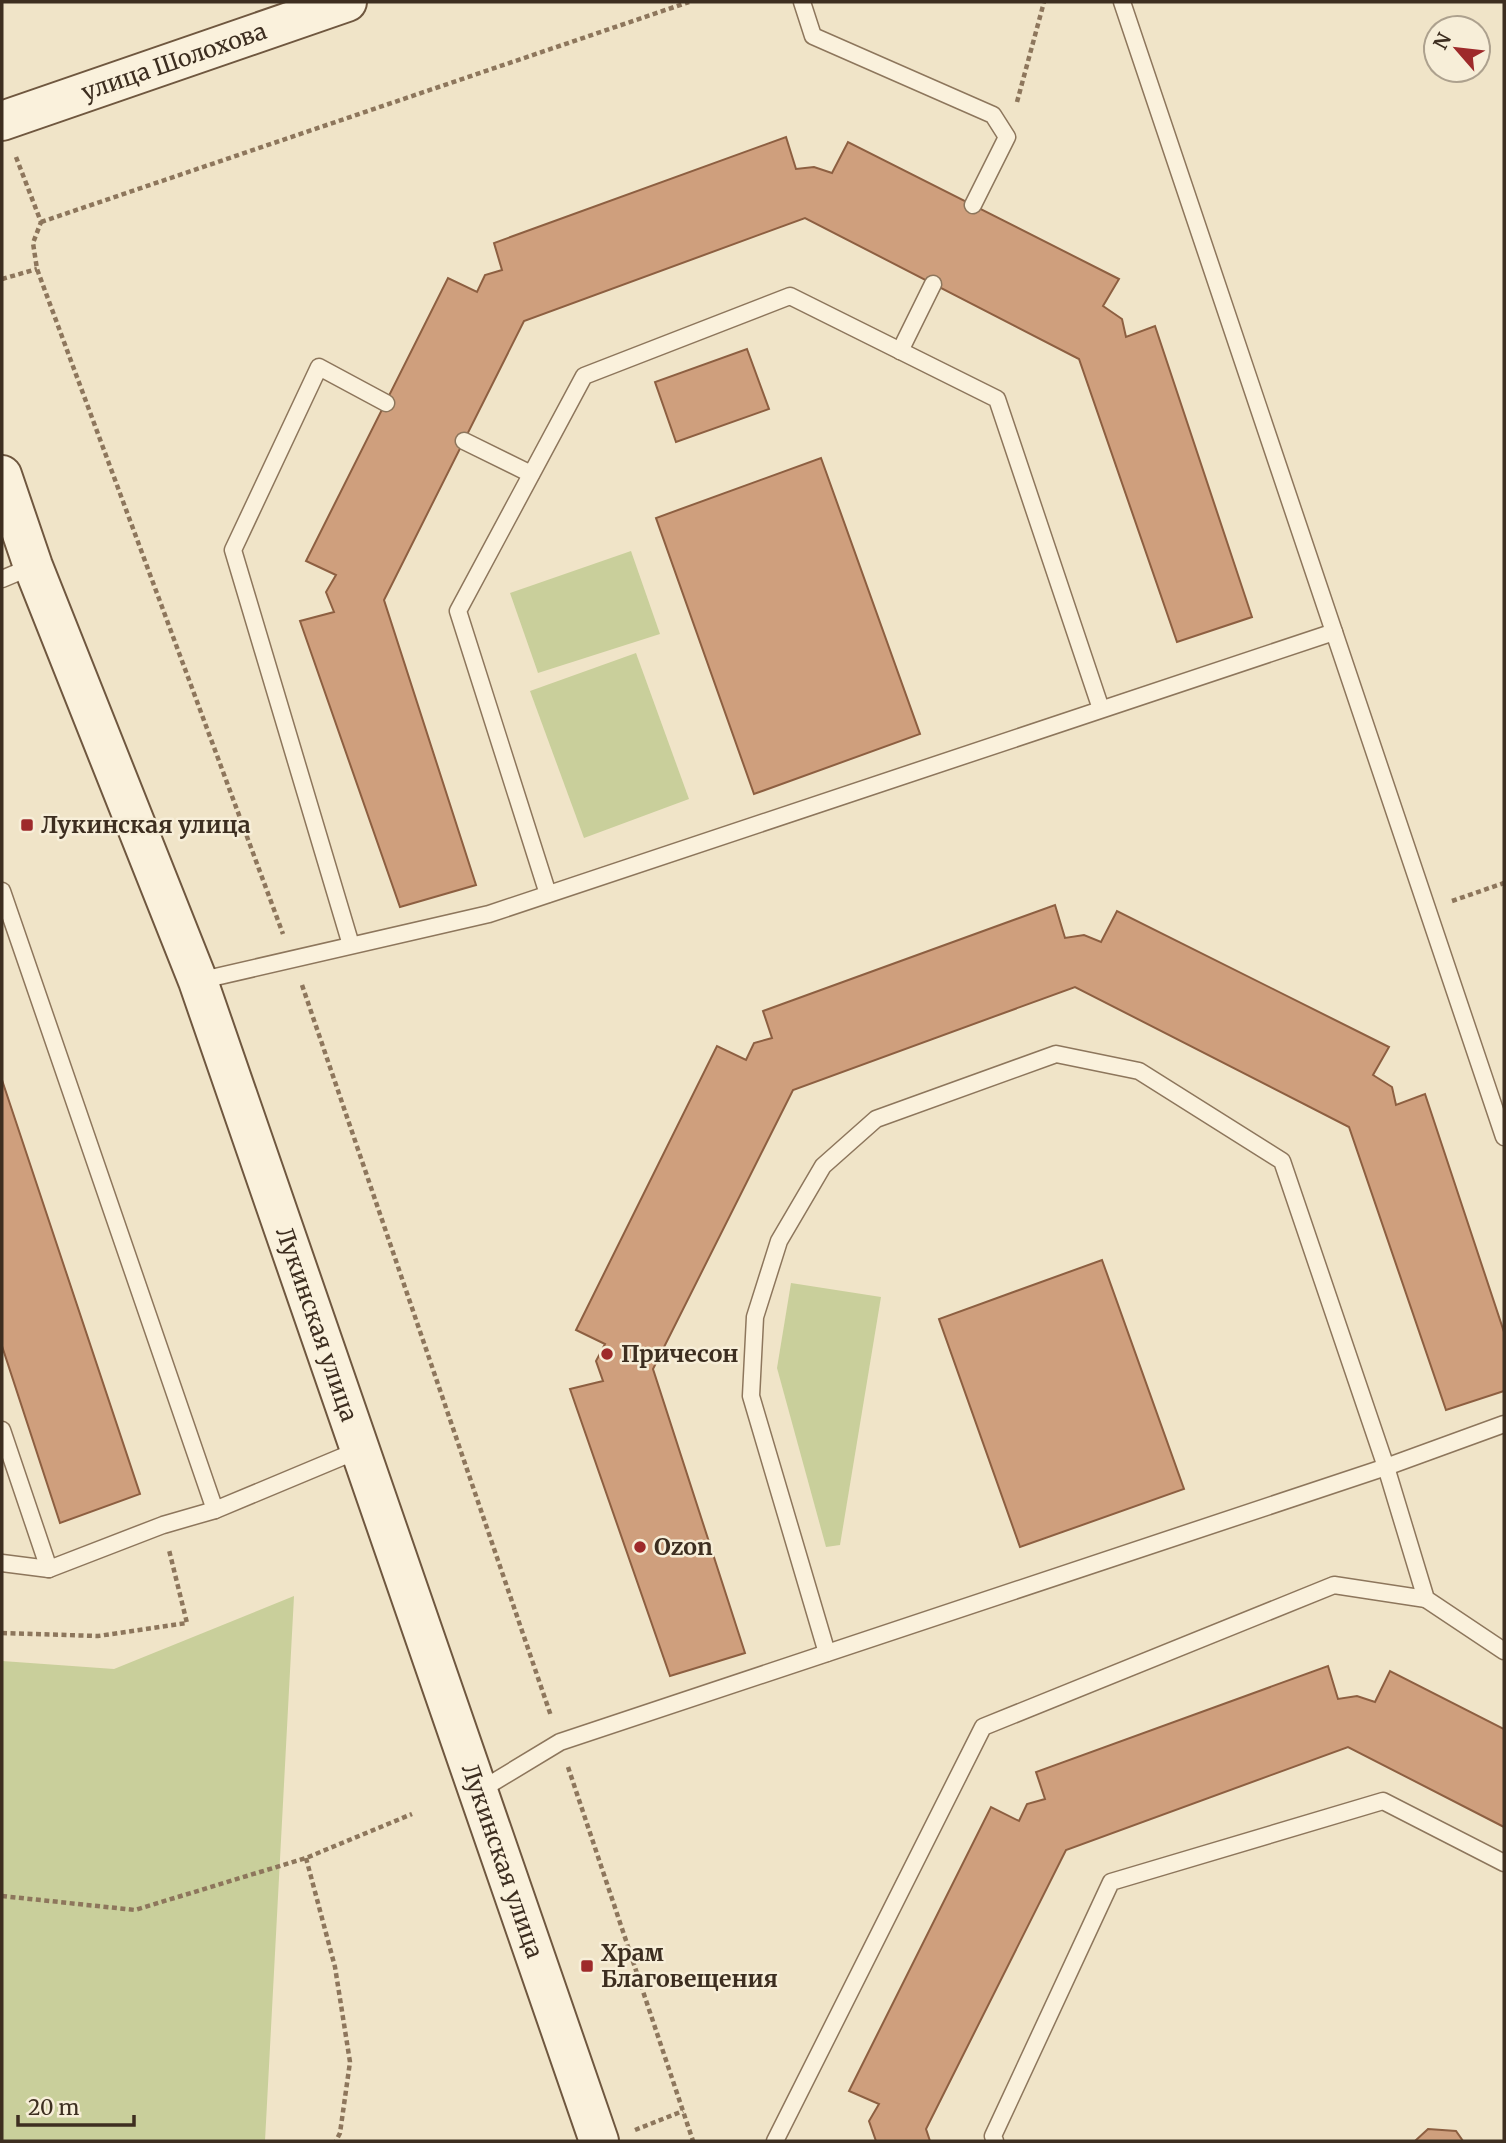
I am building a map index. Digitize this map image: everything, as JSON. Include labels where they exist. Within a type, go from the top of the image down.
[{"type":"street","name":"улица Шолохова","points":[[2,121],[347,2]]},
{"type":"street","name":"Лукинская улица","points":[[2,475],[17,573],[198,981],[479,1791],[616,2136]]},
{"type":"lane","points":[[802,2],[813,36],[993,115],[1007,137],[973,205]]},
{"type":"lane","points":[[1122,2],[1504,1138]]},
{"type":"lane","points":[[901,351],[933,284]]},
{"type":"lane","points":[[548,894],[458,611],[584,376],[790,296],[997,399],[1101,709]]},
{"type":"lane","points":[[351,945],[233,550],[319,367],[386,402]]},
{"type":"lane","points":[[464,441],[531,474]]},
{"type":"lane","points":[[198,981],[489,914],[1334,632]]},
{"type":"lane","points":[[2,891],[215,1510]]},
{"type":"lane","points":[[2,934],[19,942]]},
{"type":"lane","points":[[827,1653],[751,1396],[755,1318],[779,1241],[823,1166],[876,1119],[1056,1054],[1139,1071],[1282,1161],[1386,1466],[1426,1599]]},
{"type":"lane","points":[[479,1791],[560,1742],[1386,1466],[1504,1424]]},
{"type":"lane","points":[[2,1430],[49,1569]]},
{"type":"lane","points":[[2,1563],[49,1569],[163,1525],[215,1510],[361,1449]]},
{"type":"lane","points":[[775,2141],[982,1727],[1334,1585],[1426,1599],[1504,1651]]},
{"type":"lane","points":[[995,2141],[993,2136],[1111,1882],[1383,1801],[1504,1863]]},
{"type":"path","points":[[41,222],[689,2]]},
{"type":"path","points":[[1007,137],[1044,2]]},
{"type":"path","points":[[2,121],[41,222],[33,243],[37,269],[292,958],[560,1742],[693,2141]]},
{"type":"path","points":[[2,279],[37,269]]},
{"type":"path","points":[[1428,910],[1504,883]]},
{"type":"path","points":[[2,1633],[98,1636],[187,1623],[163,1525]]},
{"type":"path","points":[[2,1896],[135,1910],[306,1858],[412,1814]]},
{"type":"path","points":[[306,1858],[335,1967],[350,2062],[340,2133],[336,2141]]},
{"type":"path","points":[[616,2136],[683,2111]]},
{"type":"green space","points":[[631,551],[660,634],[538,673],[510,593]]},
{"type":"green space","points":[[636,653],[689,799],[584,838],[530,691]]},
{"type":"green space","points":[[791,1283],[881,1297],[840,1545],[826,1547],[777,1368]]},
{"type":"green space","points":[[294,1596],[265,2141],[2,2141],[2,1661],[114,1669]]},
{"type":"building","points":[[786,137],[796,169],[814,167],[832,173],[848,142],[1119,279],[1103,306],[1122,319],[1126,337],[1155,326],[1252,617],[1177,642],[1079,359],[805,218],[524,321],[384,600],[476,885],[400,907],[300,621],[334,612],[326,592],[336,575],[306,561],[448,278],[477,292],[485,275],[502,270],[494,243]]},
{"type":"building","points":[[747,349],[769,409],[676,442],[655,382]]},
{"type":"building","points":[[821,458],[920,734],[754,794],[656,518]]},
{"type":"building","points":[[1055,905],[1065,938],[1084,935],[1101,942],[1117,911],[1389,1047],[1373,1075],[1392,1087],[1396,1105],[1425,1094],[1504,1332],[1504,1391],[1446,1410],[1349,1127],[1075,987],[793,1090],[653,1369],[745,1653],[670,1676],[570,1389],[603,1381],[596,1361],[605,1344],[576,1330],[717,1046],[746,1060],[754,1043],[772,1038],[763,1011]]},
{"type":"building","points":[[2,1080],[140,1494],[60,1523],[2,1346]]},
{"type":"building","points":[[1102,1260],[1184,1489],[1020,1547],[939,1319]]},
{"type":"building","points":[[1328,1666],[1338,1699],[1357,1696],[1375,1702],[1390,1671],[1504,1729],[1504,1827],[1348,1747],[1066,1850],[926,2129],[930,2141],[876,2141],[869,2121],[879,2104],[849,2091],[991,1807],[1019,1821],[1027,1804],[1045,1799],[1036,1772]]},
{"type":"building","points":[[1428,2129],[1456,2131],[1463,2141],[1415,2141]]},
{"type":"place","name":"Лукинская улица","points":[[27,825]]},
{"type":"place","name":"Причесон","points":[[607,1354]]},
{"type":"place","name":"Ozon","points":[[640,1547]]},
{"type":"place","name":"Храм Благовещения","points":[[587,1966]]}]
